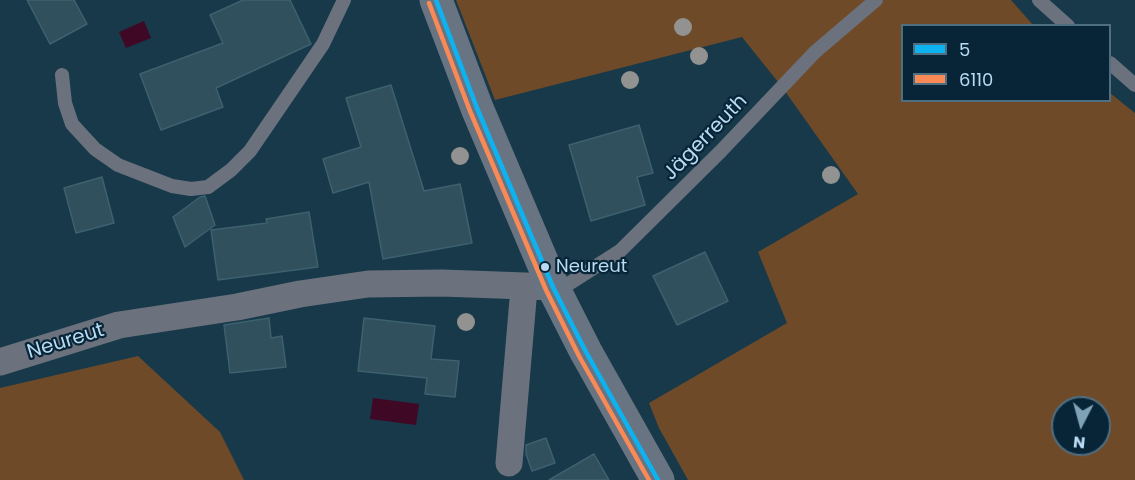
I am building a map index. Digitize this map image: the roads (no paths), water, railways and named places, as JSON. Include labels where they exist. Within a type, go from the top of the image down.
[{"type":"street","points":[[436,0],[477,108],[539,288],[586,352],[658,480]]},
{"type":"street","name":"Neureut","points":[[0,362],[119,325],[368,284],[442,283],[539,288]]},
{"type":"street","points":[[509,463],[539,288]]},
{"type":"lane","points":[[62,75],[65,104],[72,124],[95,149],[118,165],[172,186],[191,189],[208,186],[231,170],[250,151],[323,44],[344,0]]},
{"type":"lane","name":"Jägerreuth","points":[[539,288],[570,283],[620,251],[721,151],[815,52],[876,0]]},
{"type":"lane","points":[[1039,0],[1066,24]]},
{"type":"lane","points":[[1111,64],[1135,86]]},
{"type":"place","name":"Neureut","points":[[545,267]]}]
